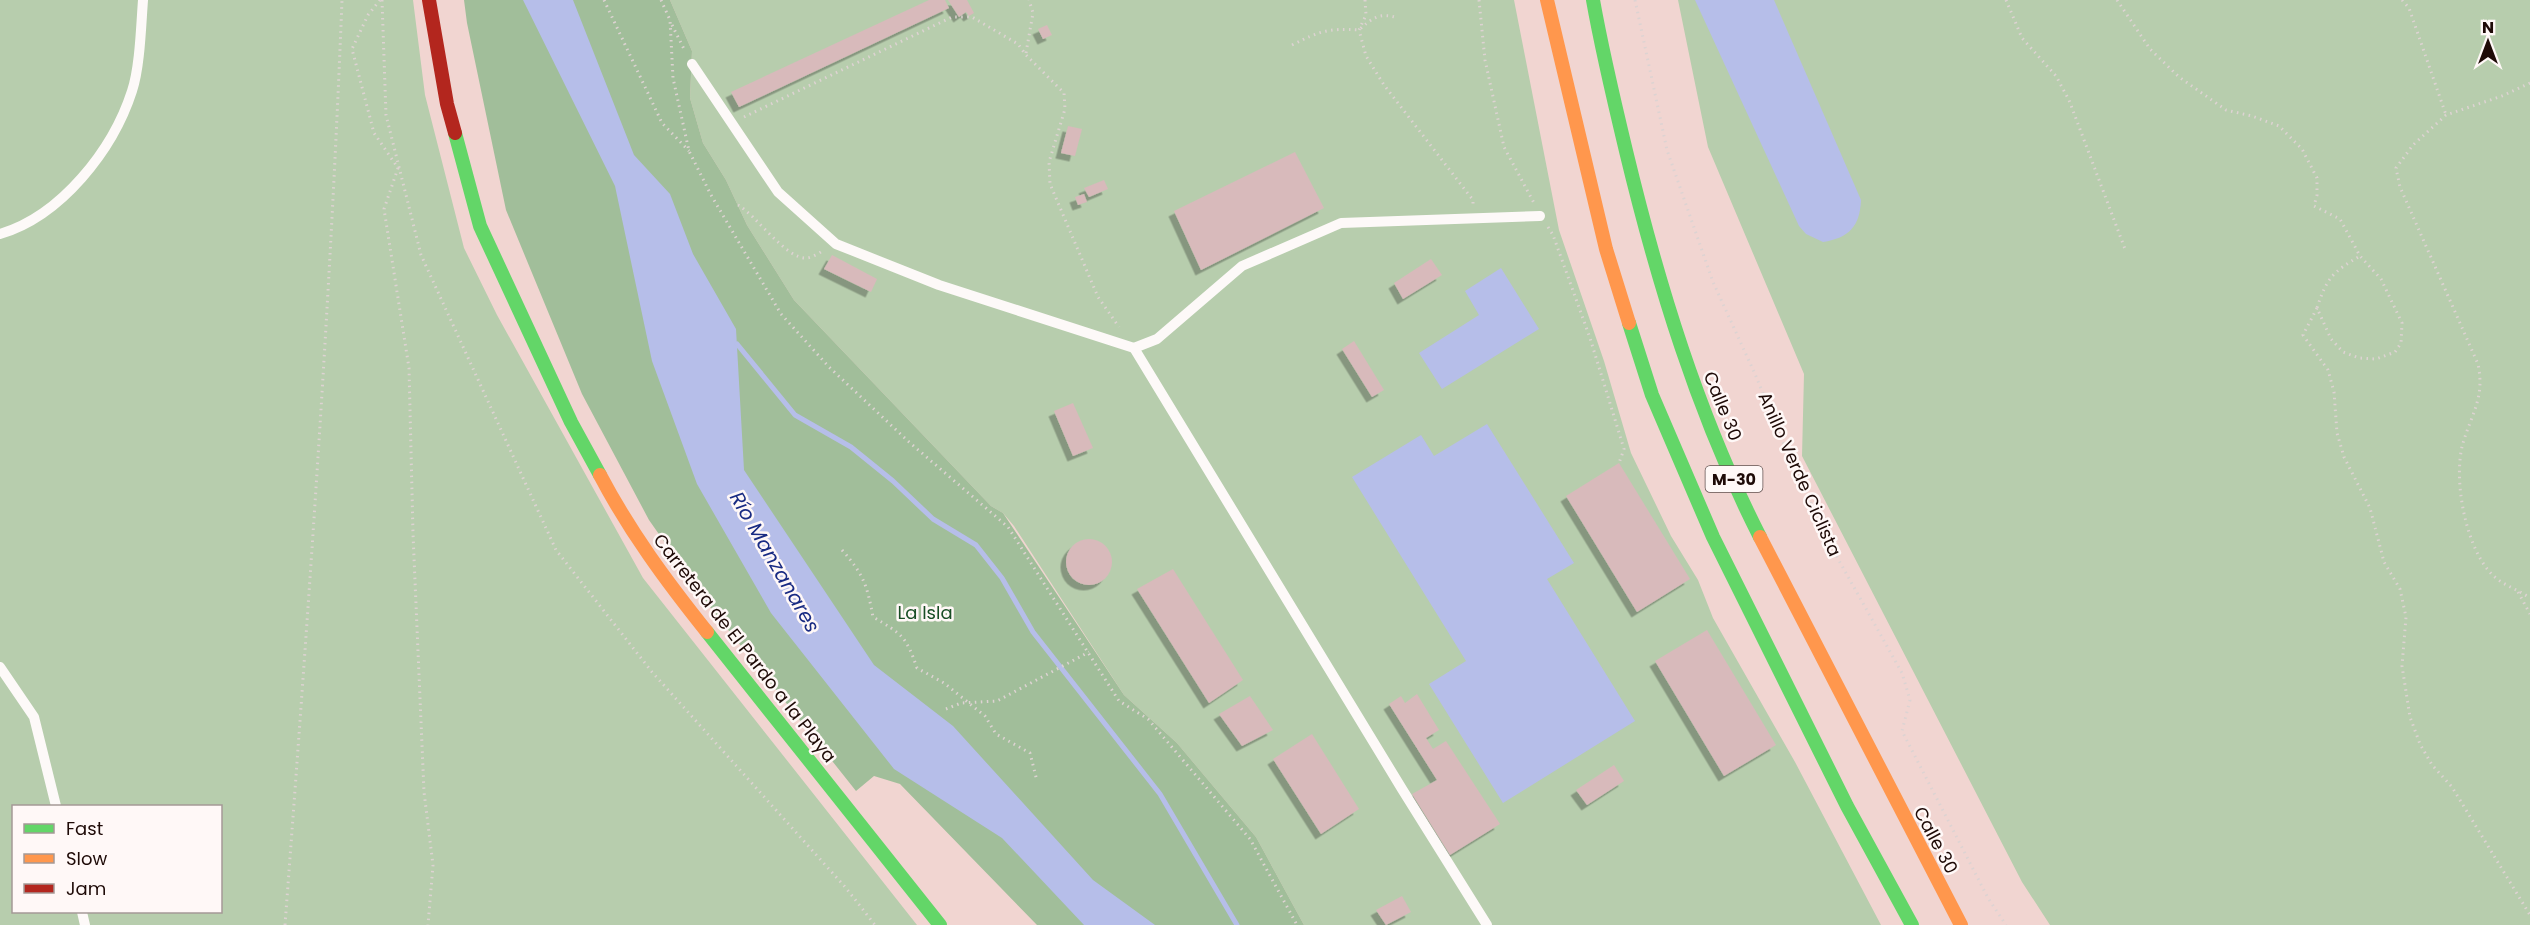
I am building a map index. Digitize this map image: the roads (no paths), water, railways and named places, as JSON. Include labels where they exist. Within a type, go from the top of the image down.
[{"type":"main road","name":"Carretera de El Pardo a la Playa","points":[[429,0],[447,104],[480,226],[571,422],[616,505],[658,570],[940,925]]},
{"type":"main road","name":"M-30","points":[[1547,0],[1606,249],[1652,395],[1713,537],[1846,806],[1912,925]]},
{"type":"main road","name":"Calle 30","points":[[1593,0],[1601,44],[1648,242],[1689,374],[1745,508],[1875,763],[1961,925]]},
{"type":"lane","points":[[0,234],[14,230],[66,195],[107,147],[133,90],[143,0]]},
{"type":"lane","points":[[692,63],[778,192],[836,244],[939,285],[1134,348],[1157,339],[1242,266],[1341,223],[1540,216]]},
{"type":"lane","points":[[1134,348],[1401,789],[1487,925]]},
{"type":"lane","points":[[0,668],[34,717],[56,805]]},
{"type":"water","name":"Río Manzanares","points":[[523,0],[573,0],[634,155],[670,194],[693,254],[736,329],[744,470],[874,665],[953,726],[1093,880],[1155,925],[1084,925],[1002,838],[894,769],[771,613],[697,484],[652,361],[615,186]]},
{"type":"water","points":[[1695,0],[1774,0],[1861,200],[1855,224],[1846,234],[1823,242],[1806,234],[1799,226]]},
{"type":"water","points":[[1501,268],[1539,329],[1442,389],[1419,353],[1479,315],[1465,291]]},
{"type":"water","points":[[1487,424],[1574,563],[1547,579],[1635,721],[1503,803],[1429,684],[1466,661],[1352,477],[1421,435],[1434,456]]},
{"type":"waterway","points":[[737,344],[795,415],[851,447],[893,481],[933,519],[976,545],[1002,578],[1033,632],[1160,794],[1237,925]]},
{"type":"park label","name":"La Isla","points":[[925,612]]}]
